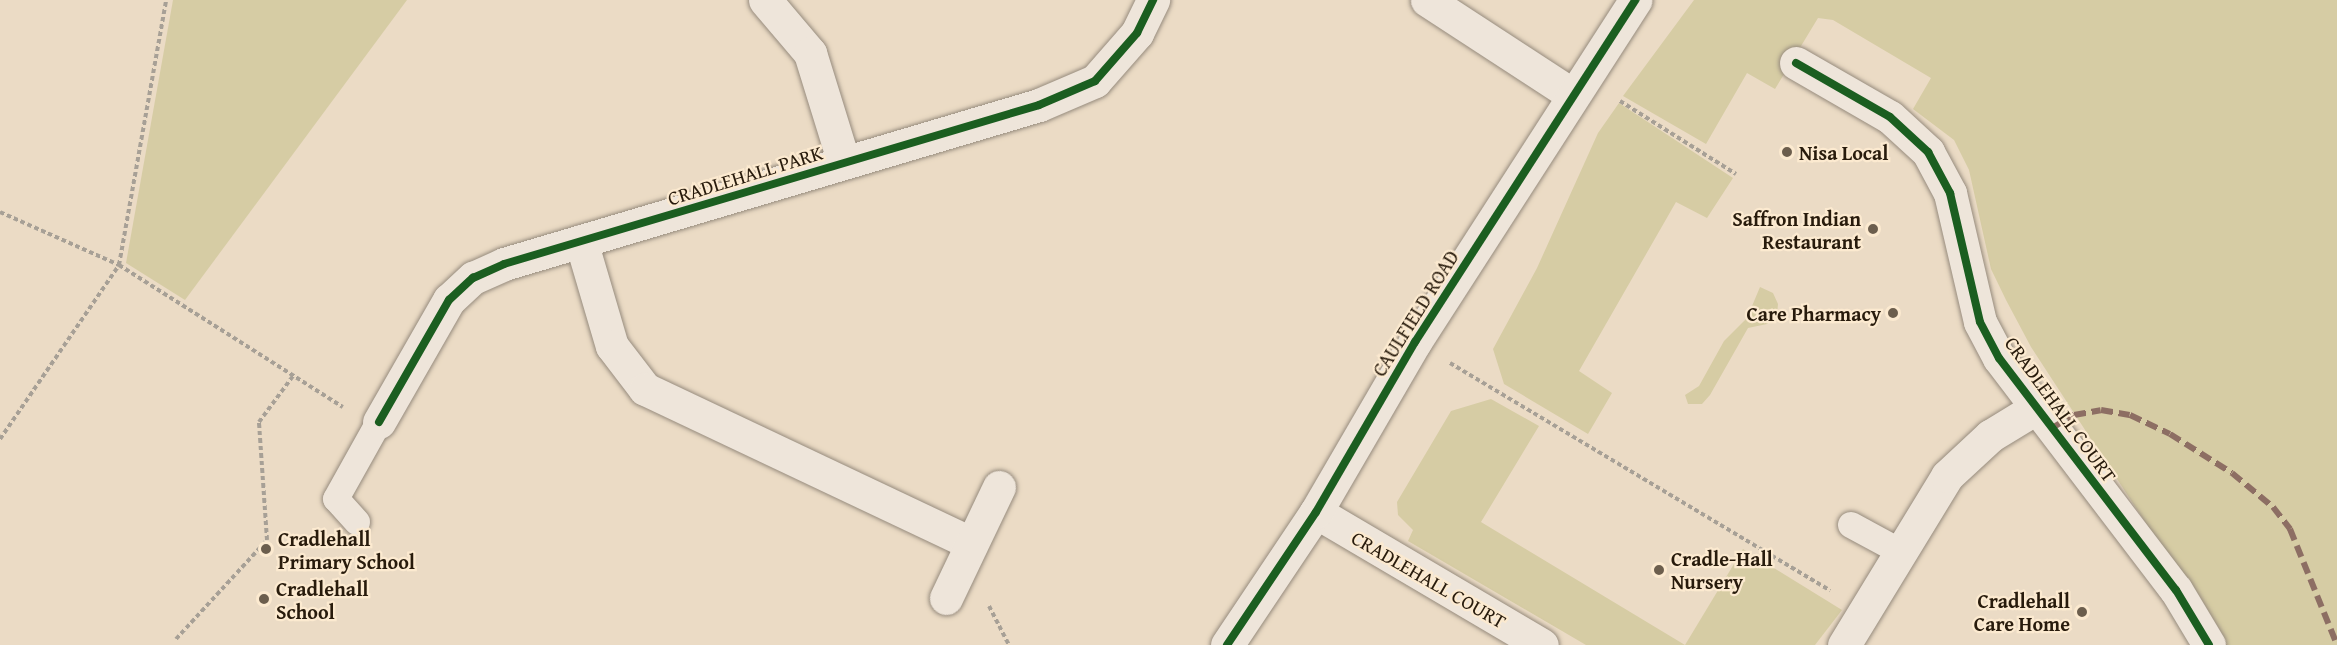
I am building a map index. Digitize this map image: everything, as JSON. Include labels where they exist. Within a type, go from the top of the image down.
[{"type":"street","name":"CRADLEHALL PARK","points":[[765,0],[810,53],[844,163]]},
{"type":"street","name":"CRADLEHALL PARK","points":[[380,422],[449,300],[473,278],[504,264],[1039,105],[1095,81],[1137,33],[1153,0]]},
{"type":"street","points":[[1427,0],[1574,95]]},
{"type":"street","name":"CAULFIELD ROAD","points":[[1227,645],[1316,512],[1415,342],[1635,0]]},
{"type":"street","name":"CRADLEHALL COURT","points":[[1796,63],[1890,117],[1928,152],[1950,193],[1980,322],[1999,358],[2176,590],[2209,645]]},
{"type":"street","points":[[581,241],[612,346],[645,389],[970,543]]},
{"type":"street","name":"CRADLEHALL COURT","points":[[1844,645],[1867,612],[1947,476],[1990,436],[2036,408]]},
{"type":"street","points":[[946,598],[970,543],[999,486]]},
{"type":"street","name":"CRADLEHALL COURT","points":[[1316,512],[1542,645]]},
{"type":"lane","points":[[357,522],[336,499],[380,422]]},
{"type":"lane","points":[[1851,525],[1901,552]]},
{"type":"path","points":[[0,439],[119,266],[166,0]]},
{"type":"path","points":[[1620,101],[1736,174]]},
{"type":"path","points":[[0,212],[119,266],[348,410],[380,422]]},
{"type":"path","points":[[1415,342],[1867,612]]},
{"type":"path","points":[[176,639],[267,540],[259,422],[293,376]]},
{"type":"shaded area","points":[[173,0],[407,0],[185,300],[126,263]]},
{"type":"shaded area","points":[[1694,0],[2337,0],[2337,645],[2218,645],[2207,617],[2031,347],[2006,300],[1991,269],[1969,170],[1954,140],[1913,109],[1931,78],[1833,20],[1818,18],[1775,89],[1747,73],[1706,144],[1623,96]]},
{"type":"shaded area","points":[[1619,103],[1733,178],[1707,218],[1676,202],[1579,371],[1612,393],[1588,434],[1504,384],[1493,349],[1537,268],[1598,133]]},
{"type":"shaded area","points":[[1760,287],[1773,293],[1778,304],[1777,315],[1767,324],[1748,328],[1710,395],[1702,404],[1688,404],[1685,395],[1699,386],[1724,341],[1747,318]]},
{"type":"shaded area","points":[[1491,399],[1539,426],[1481,522],[1685,645],[1586,645],[1408,541],[1413,530],[1398,515],[1397,502],[1451,411]]},
{"type":"shaded area","points":[[1743,549],[1842,610],[1815,645],[1685,645]]},
{"type":"marked path","points":[[2052,428],[2074,415],[2101,410],[2130,415],[2170,434],[2232,473],[2273,507],[2290,529],[2337,645]]},
{"type":"cycle path","points":[[379,422],[449,300],[473,278],[504,264],[1039,105],[1095,81],[1137,33],[1153,0]]},
{"type":"cycle path","points":[[1227,645],[1316,512],[1415,342],[1635,0]]},
{"type":"cycle path","points":[[1796,63],[1890,117],[1928,152],[1950,193],[1980,322],[1999,358],[2176,590],[2209,645]]},
{"type":"place","name":"Nisa Local","points":[[1787,152]]},
{"type":"place","name":"Saffron Indian Restaurant","points":[[1873,229]]},
{"type":"place","name":"Care Pharmacy","points":[[1893,313]]},
{"type":"place","name":"Cradlehall Primary School","points":[[266,549]]},
{"type":"place","name":"Cradle-Hall Nursery","points":[[1659,570]]},
{"type":"place","name":"Cradlehall School","points":[[264,599]]},
{"type":"place","name":"Cradlehall Care Home","points":[[2082,612]]}]
